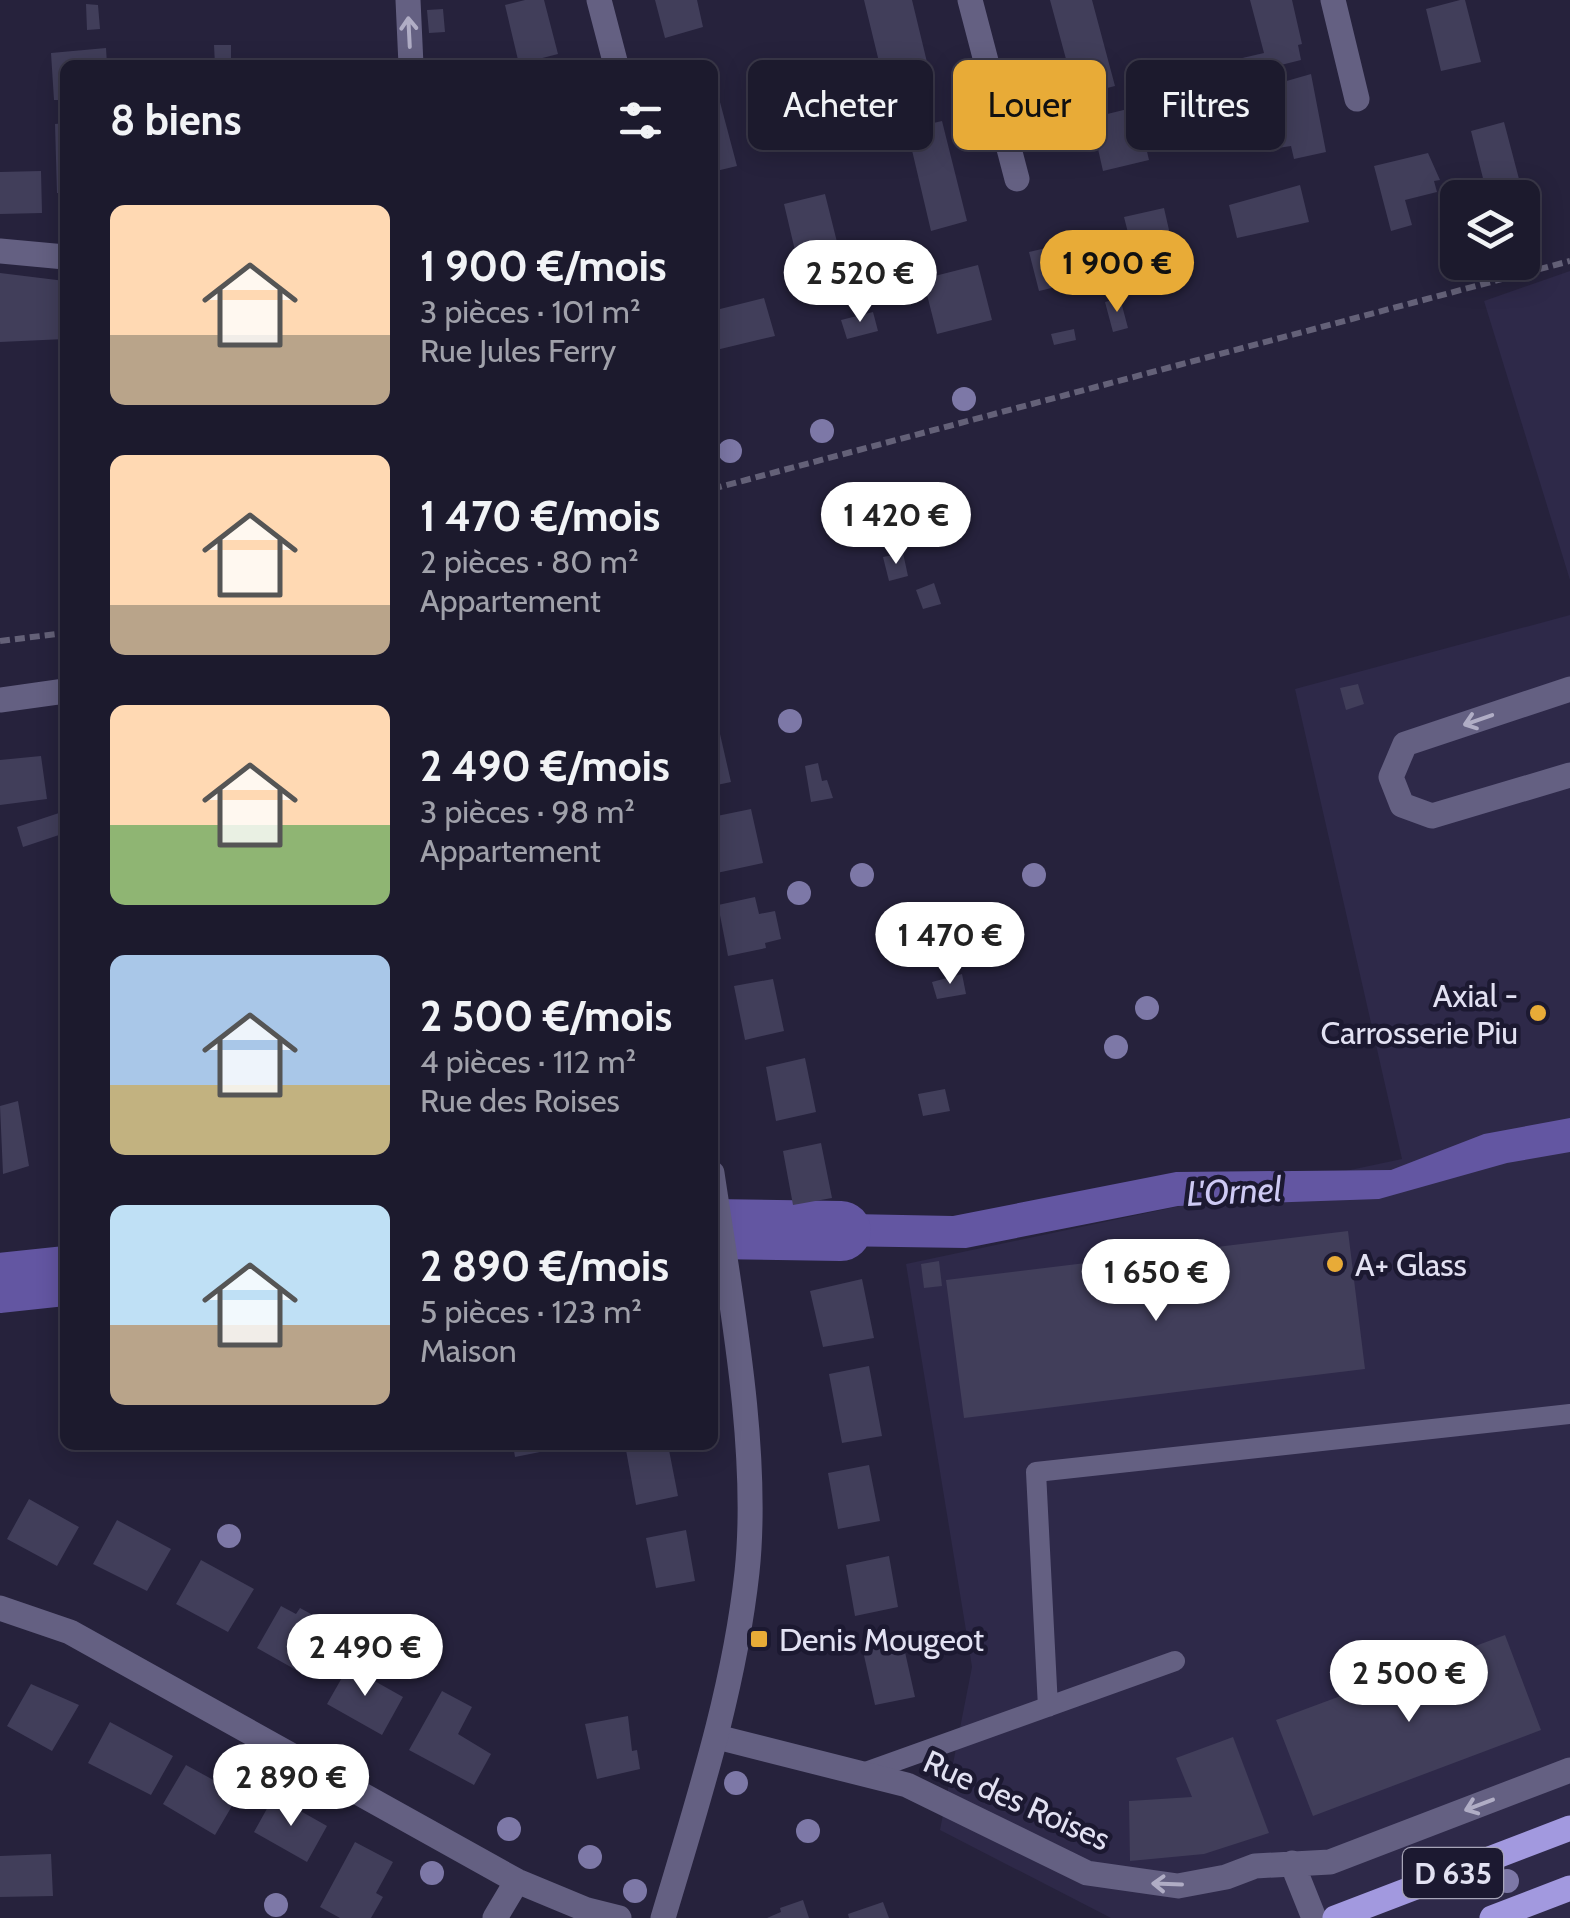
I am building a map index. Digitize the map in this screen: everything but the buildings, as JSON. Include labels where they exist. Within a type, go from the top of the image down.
[{"type":"main road","name":"D 635","points":[[1335,1918],[1570,1828]]},
{"type":"main road","name":"D 635","points":[[1492,1918],[1570,1888]]},
{"type":"street","points":[[408,0],[411,60]]},
{"type":"street","points":[[599,0],[615,60]]},
{"type":"street","points":[[970,0],[1017,180]]},
{"type":"street","points":[[1332,0],[1357,99]]},
{"type":"street","points":[[0,250],[60,256]]},
{"type":"street","points":[[1570,688],[1405,744],[1390,777],[1402,805],[1432,816],[1570,775]]},
{"type":"street","points":[[0,700],[60,692]]},
{"type":"street","points":[[663,1918],[717,1737],[738,1629],[750,1516],[718,1206]]},
{"type":"street","points":[[0,1608],[70,1632],[516,1881],[569,1904],[620,1918]]},
{"type":"street","name":"Rue des Roises","points":[[717,1737],[907,1785],[1087,1873],[1178,1886],[1226,1877],[1255,1866],[1330,1862],[1570,1770]]},
{"type":"street","points":[[1292,1862],[1314,1918]]},
{"type":"street","points":[[495,1918],[516,1881]]},
{"type":"lane","points":[[1048,1707],[1036,1472],[1570,1414]]},
{"type":"lane","points":[[863,1773],[1175,1661]]},
{"type":"path","points":[[718,487],[1570,261]]},
{"type":"path","points":[[0,642],[60,634]]},
{"type":"shaded area","points":[[1570,271],[1570,580],[1484,301]]},
{"type":"shaded area","points":[[1570,615],[1570,1918],[1111,1918],[940,1830],[972,1667],[906,1264],[1402,1159],[1295,689]]},
{"type":"water","points":[[1570,1118],[1570,1152],[1507,1163],[1379,1199],[1178,1206],[966,1248],[764,1245],[755,1212],[953,1216],[1176,1172],[1391,1170],[1484,1134]]},
{"type":"waterway","name":"L'Ornel","points":[[718,1229],[841,1231]]},
{"type":"waterway","name":"L'Ornel","points":[[0,1283],[60,1277]]},
{"type":"place","name":"Axial - Carrosserie Piu","points":[[1538,1013]]},
{"type":"place","name":"A+ Glass","points":[[1335,1264]]},
{"type":"place","name":"Denis Mougeot","points":[[759,1639]]}]
